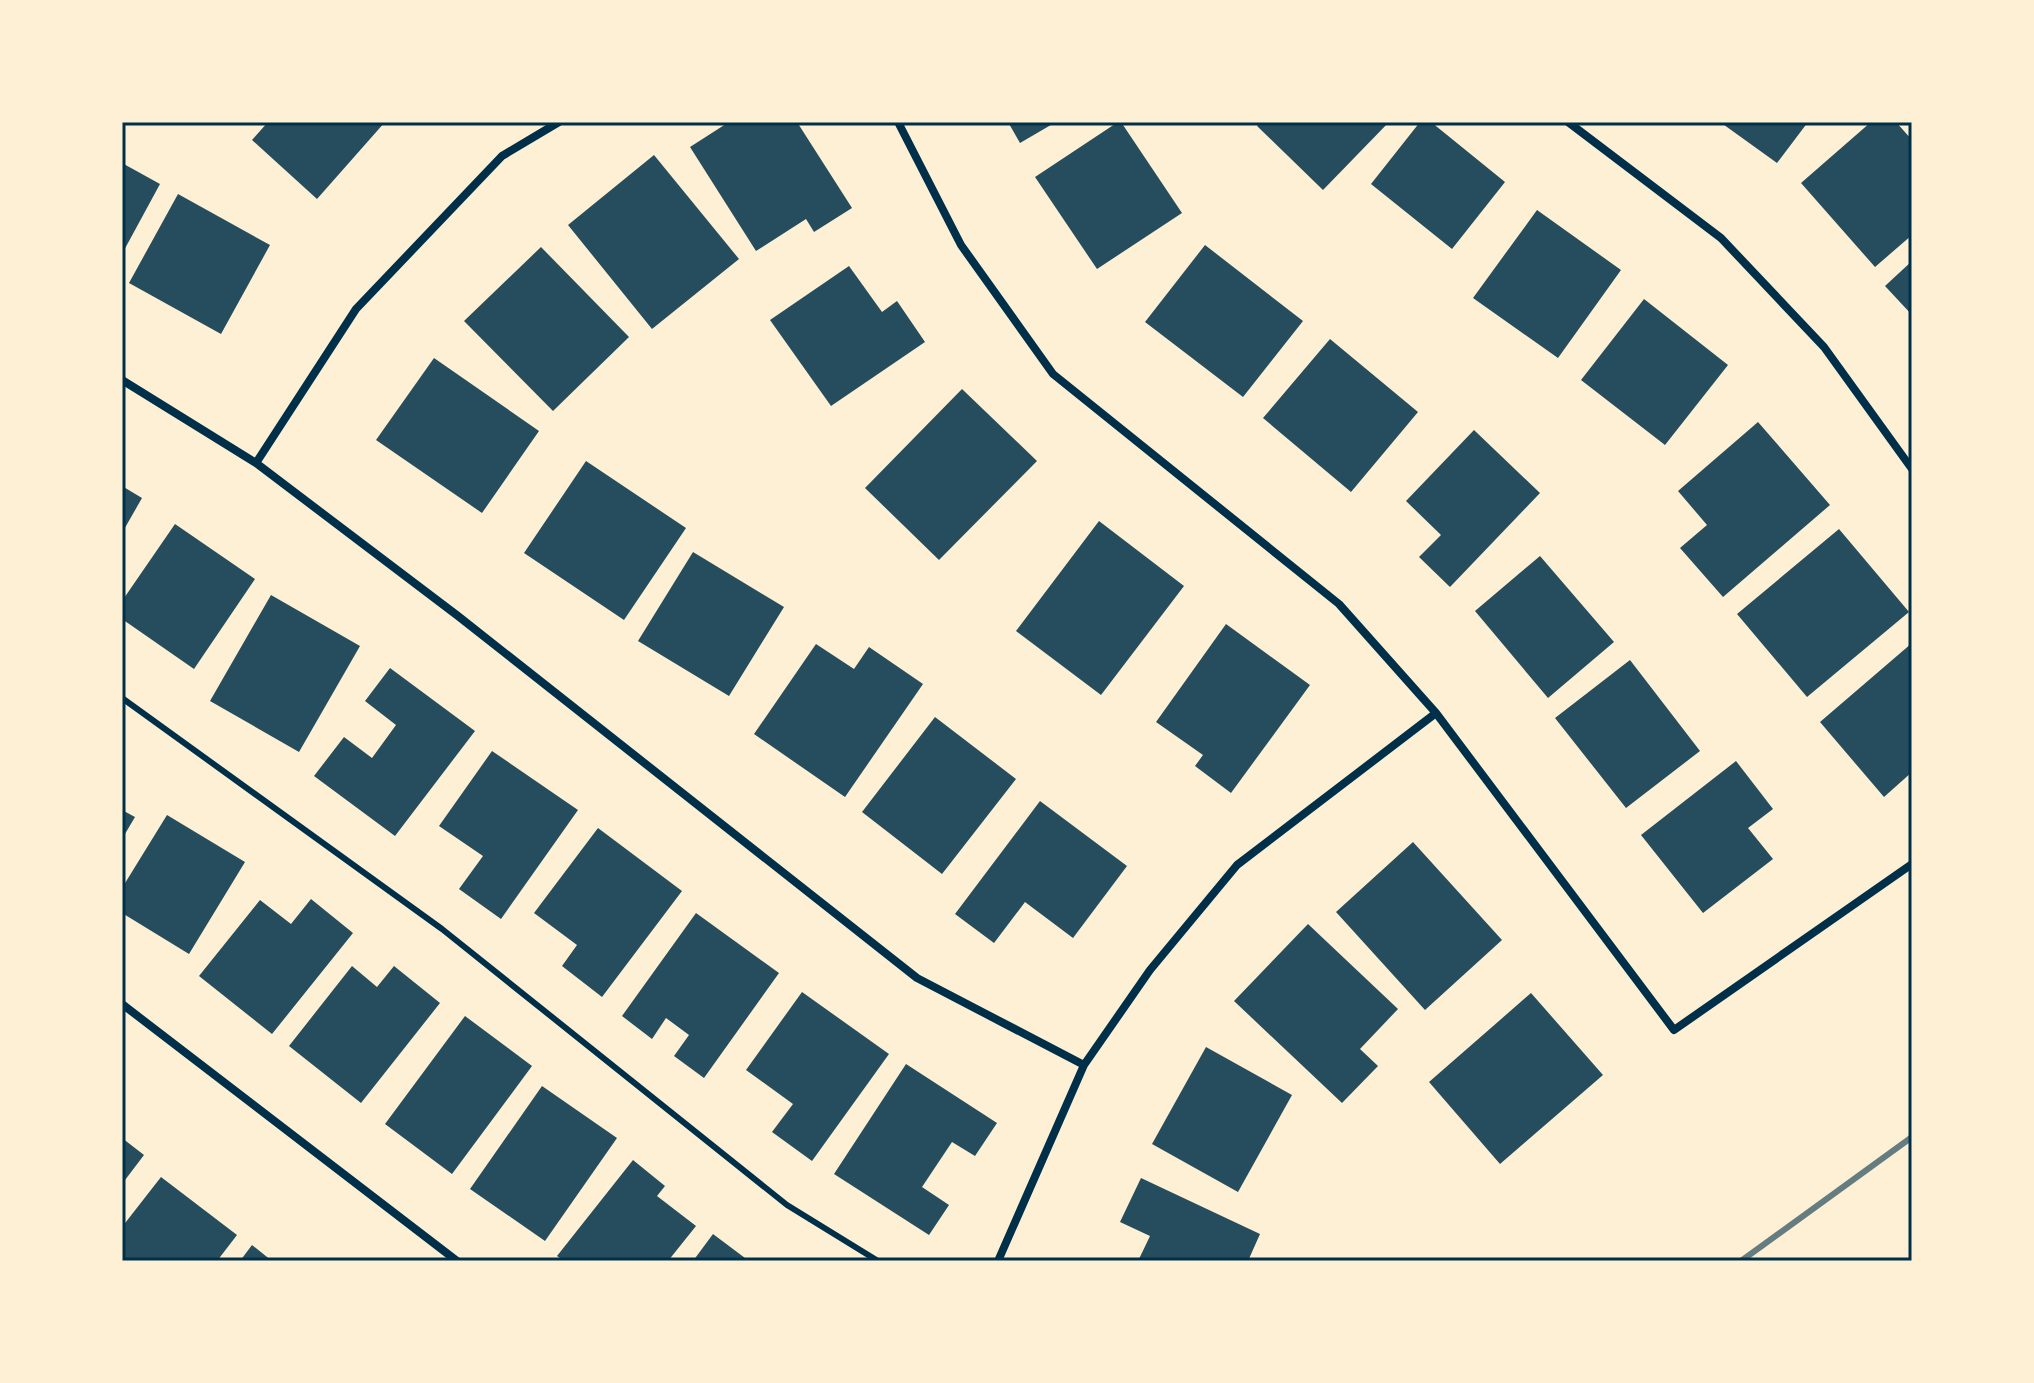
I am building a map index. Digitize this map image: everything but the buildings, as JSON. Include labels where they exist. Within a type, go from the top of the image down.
[{"type":"street","points":[[256,463],[356,309],[502,156],[559,122]]},
{"type":"street","points":[[898,122],[961,245],[1053,374],[1339,604],[1436,713],[1674,1030],[1912,864]]},
{"type":"street","points":[[1568,122],[1721,238],[1824,347],[1912,469]]},
{"type":"street","points":[[122,380],[256,463],[458,616],[917,978],[1084,1065]]},
{"type":"street","points":[[998,1261],[1084,1065],[1150,970],[1237,865],[1436,713]]},
{"type":"street","points":[[122,1004],[457,1261]]},
{"type":"lane","points":[[122,698],[442,929],[787,1205],[878,1261]]},
{"type":"railway","points":[[1741,1261],[1912,1137]]}]
